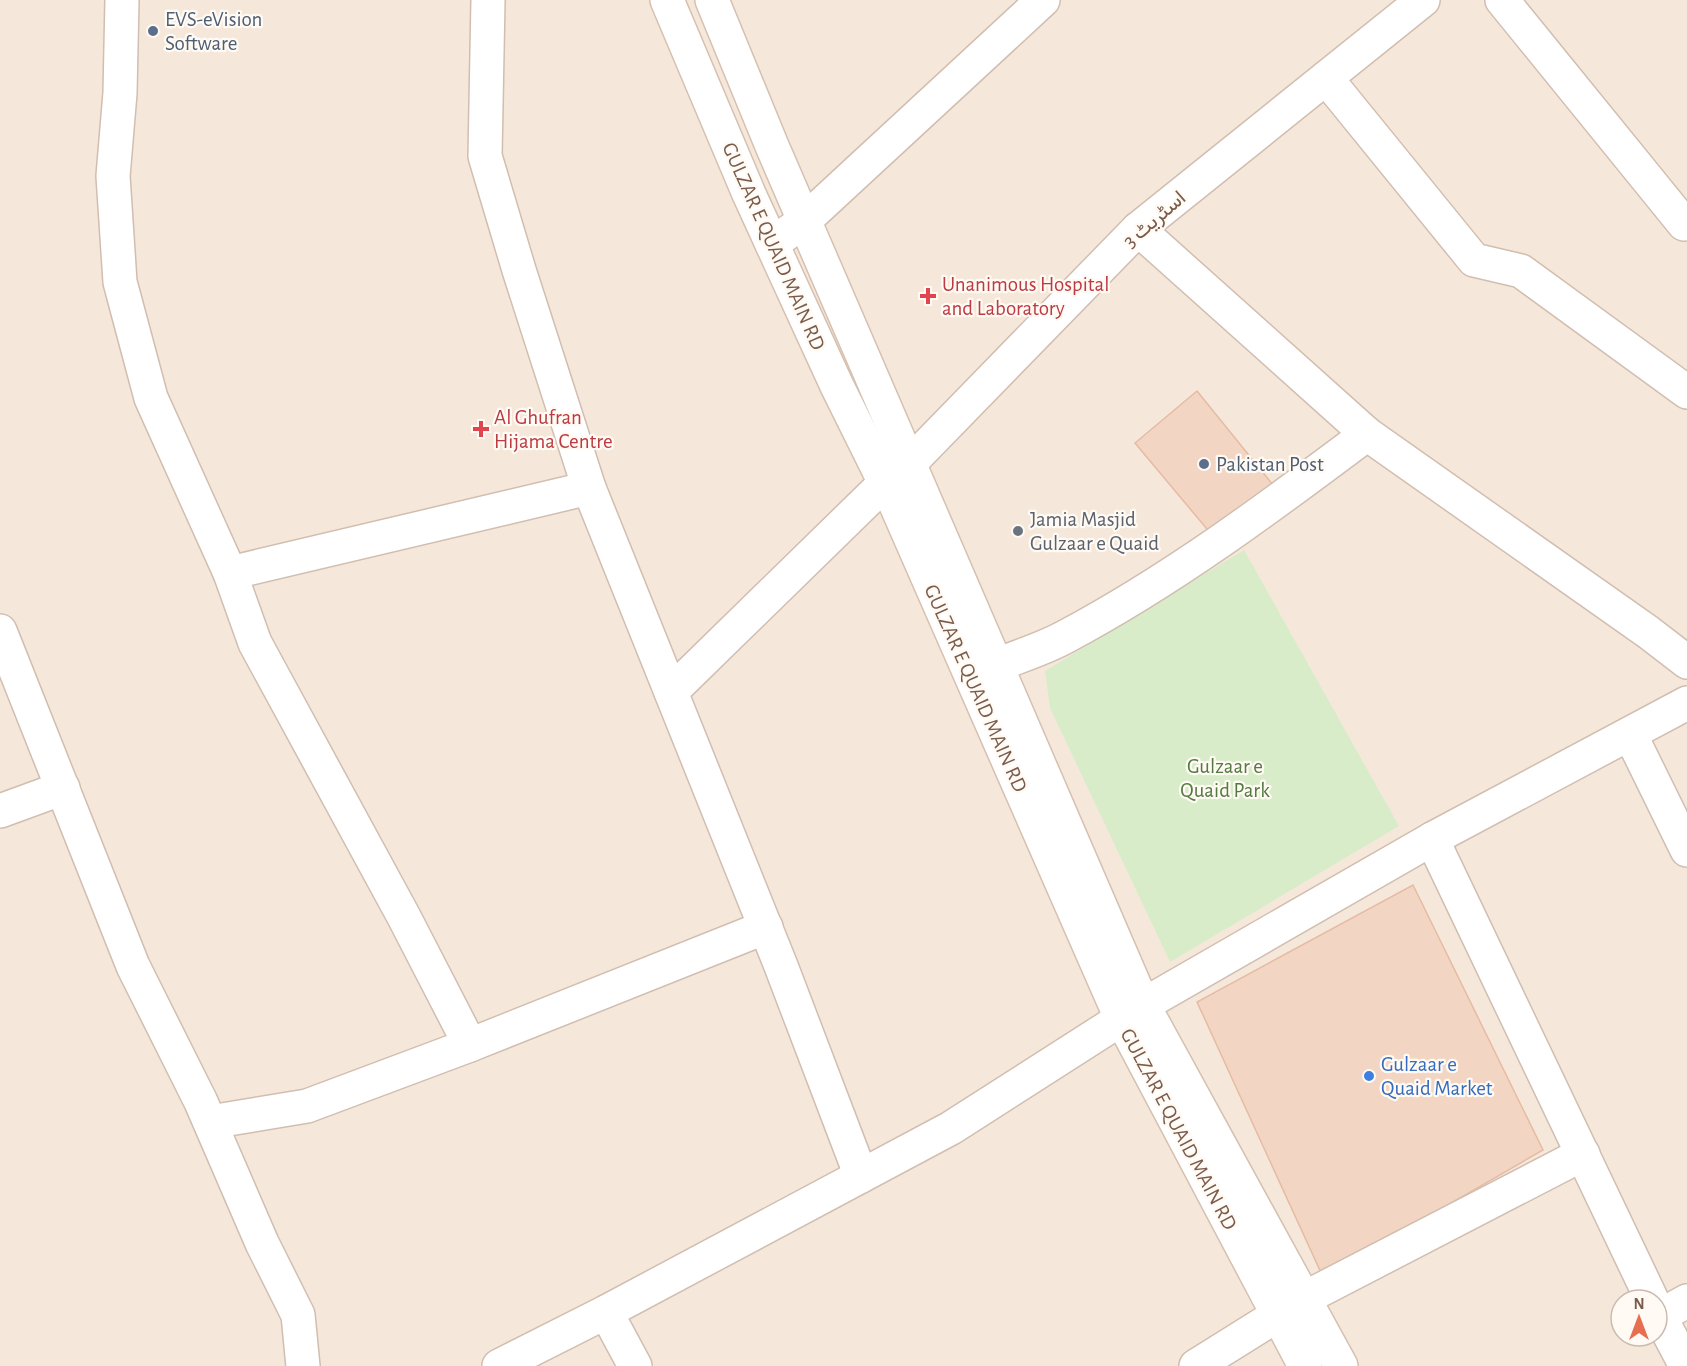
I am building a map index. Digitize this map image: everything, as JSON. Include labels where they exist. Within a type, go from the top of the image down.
[{"type":"street","points":[[122,0],[120,93],[113,176],[120,282],[151,398],[230,573],[255,643],[382,876],[470,1045]]},
{"type":"street","points":[[488,0],[485,156],[589,488],[766,927],[861,1176]]},
{"type":"street","name":"GULZAR E QUAID MAIN RD","points":[[667,0],[772,244],[897,474],[997,665],[1132,1011]]},
{"type":"street","name":"GULZAR E QUAID MAIN RD","points":[[712,0],[804,221],[897,474],[900,516],[1132,1011],[1290,1307],[1341,1366]]},
{"type":"street","points":[[772,244],[804,221],[1043,0]]},
{"type":"street","name":"اسٹریٹ 3","points":[[671,692],[897,474],[1138,229],[1422,0]]},
{"type":"street","points":[[1502,0],[1684,224]]},
{"type":"street","points":[[1326,78],[1474,260],[1521,271],[1687,392]]},
{"type":"street","points":[[1138,229],[1367,434],[1639,625],[1687,663]]},
{"type":"street","points":[[997,665],[1062,639],[1152,588],[1263,512],[1367,434]]},
{"type":"street","points":[[230,573],[589,488]]},
{"type":"street","points":[[0,631],[134,966],[210,1122],[262,1243],[298,1315],[303,1366]]},
{"type":"street","points":[[499,1366],[606,1312],[951,1128],[1132,1011],[1432,839],[1687,704]]},
{"type":"street","points":[[1630,734],[1687,850]]},
{"type":"street","points":[[0,811],[63,788]]},
{"type":"street","points":[[1432,839],[1583,1154],[1654,1288]]},
{"type":"street","points":[[210,1122],[307,1106],[470,1045],[766,927]]},
{"type":"street","points":[[1196,1366],[1290,1307],[1583,1154]]},
{"type":"street","name":"GULZAR E QUAID MAIN RD","points":[[1290,1307],[1305,1366]]},
{"type":"street","points":[[606,1312],[635,1366]]},
{"type":"street","points":[[1669,1320],[1686,1366]]},
{"type":"shaded area","points":[[0,0],[1687,0],[1687,1366],[0,1366]]},
{"type":"green space","name":"Gulzaar e Quaid Park","points":[[1244,550],[1399,826],[1170,962],[1050,708],[1045,671]]},
{"type":"building","name":"Pakistan Post","points":[[1197,391],[1273,485],[1212,535],[1135,443]]},
{"type":"building","name":"Gulzaar e Quaid Market","points":[[1413,885],[1543,1150],[1323,1277],[1197,1002]]},
{"type":"place","name":"EVS-eVision Software","points":[[153,31]]},
{"type":"place","name":"Unanimous Hospital and Laboratory","points":[[928,296]]},
{"type":"place","name":"Al Ghufran Hijama Centre","points":[[481,429]]},
{"type":"place","name":"Pakistan Post","points":[[1204,464]]},
{"type":"place","name":"Jamia Masjid Gulzaar e Quaid","points":[[1018,531]]},
{"type":"place","name":"Gulzaar e Quaid Market","points":[[1369,1076]]}]
